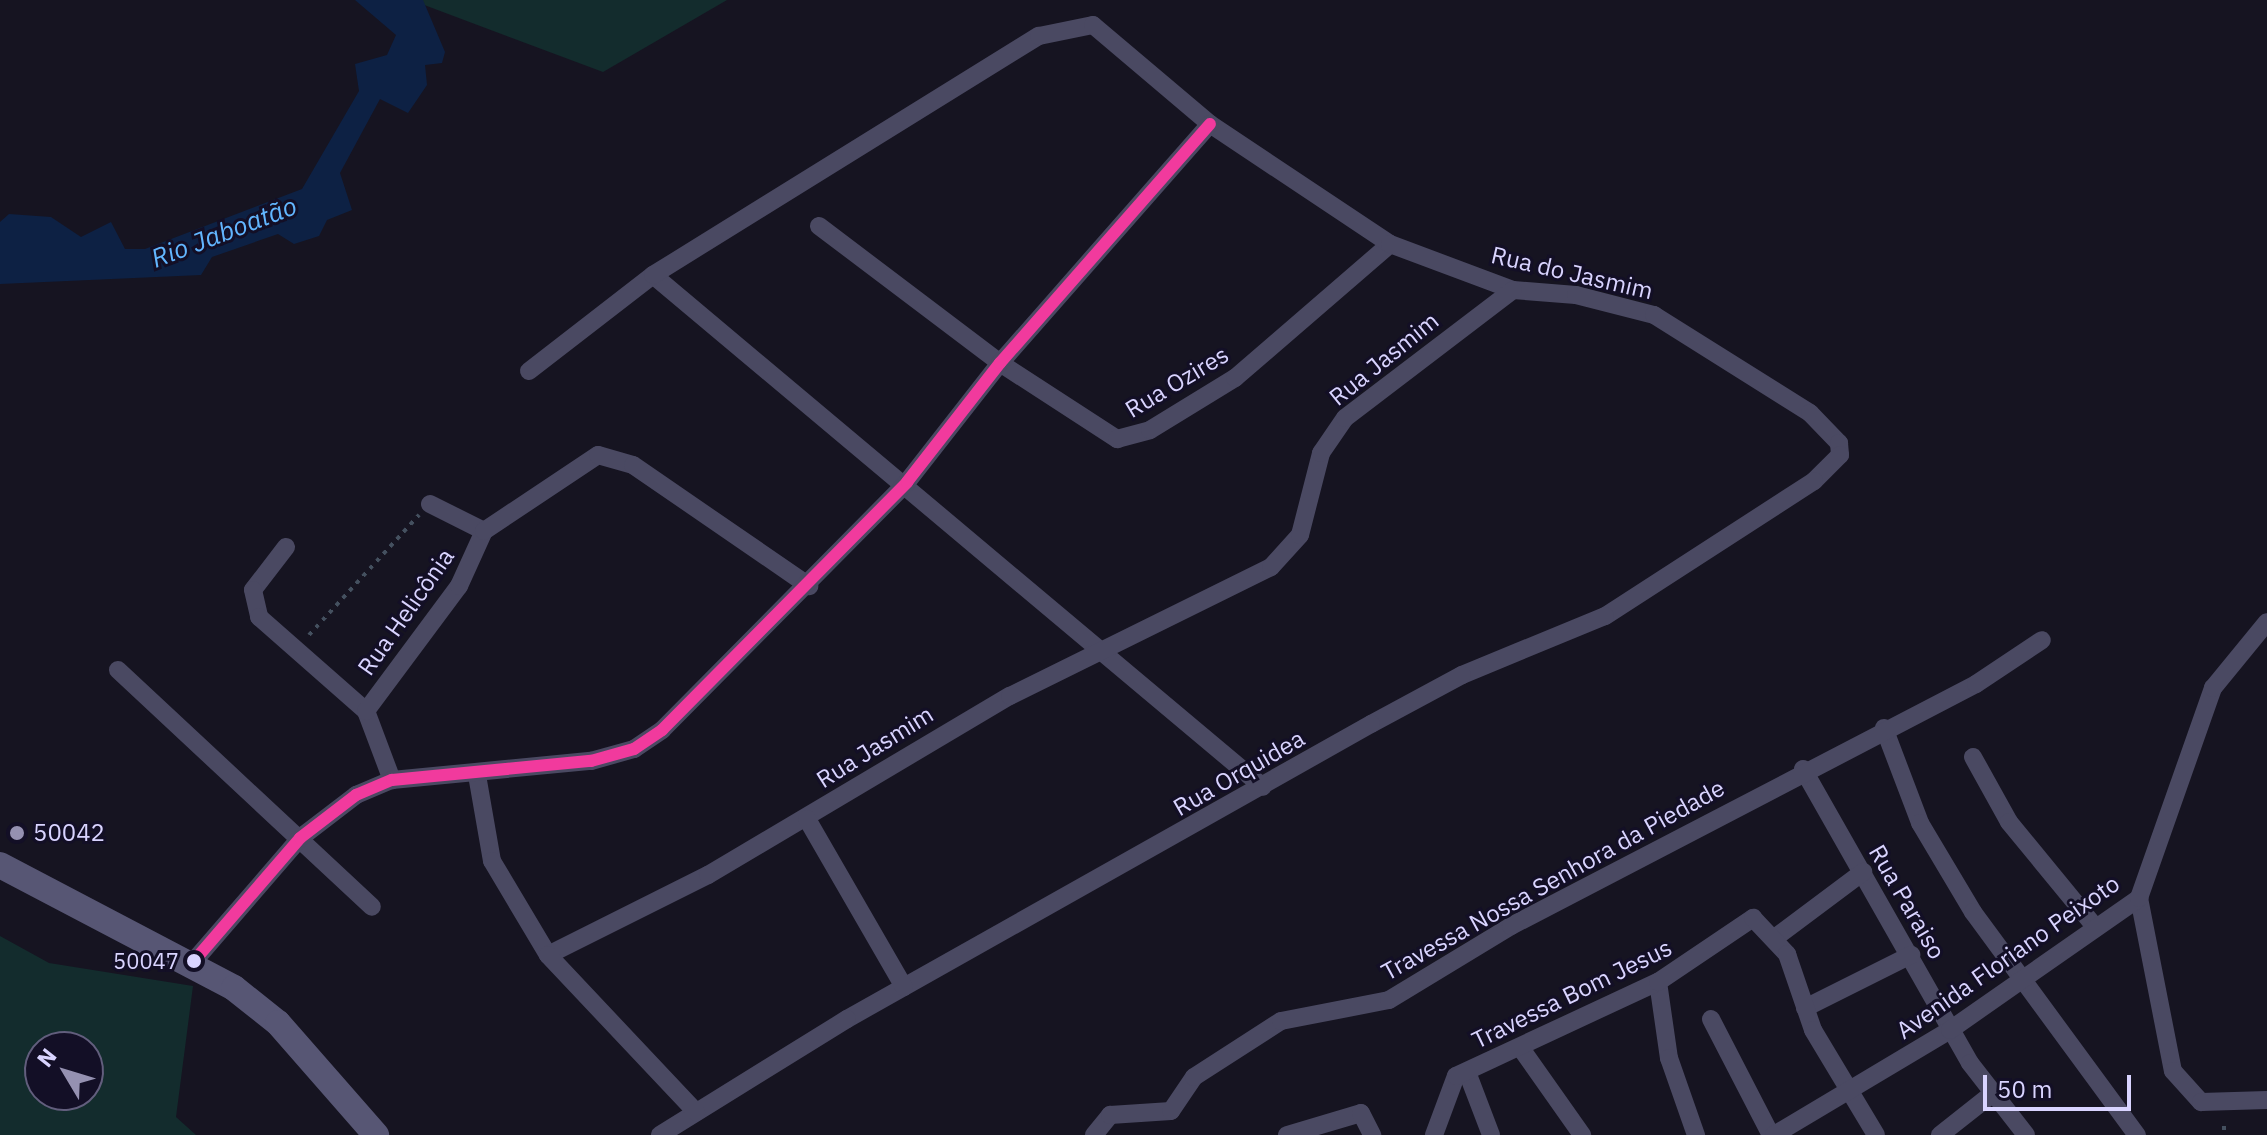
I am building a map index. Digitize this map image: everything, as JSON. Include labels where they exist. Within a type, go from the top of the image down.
[{"type":"street","name":"Rua do Jasmim","points":[[653,275],[1039,36],[1093,25],[1210,124],[1390,244],[1513,290],[1623,305],[1687,331],[1824,424],[1840,455]]},
{"type":"street","points":[[194,961],[300,838],[356,795],[392,780],[477,775],[634,749],[698,698],[907,482],[1000,363],[1210,124]]},
{"type":"street","name":"Rua Ozires","points":[[819,226],[1000,363],[1087,424],[1117,439],[1133,437],[1289,338],[1390,244]]},
{"type":"street","points":[[529,371],[653,275],[907,482],[1098,653],[1263,787]]},
{"type":"street","name":"Rua Jasmim","points":[[548,955],[807,819],[919,745],[1098,653],[1242,586],[1283,558],[1305,521],[1321,453],[1345,418],[1513,290]]},
{"type":"street","points":[[430,504],[484,531],[598,455],[633,465],[809,586]]},
{"type":"street","name":"Rua Orquidea","points":[[660,1135],[904,987],[1462,675],[1605,616],[1803,489],[1840,455]]},
{"type":"street","name":"Rua Helicônia","points":[[366,711],[459,586],[484,531]]},
{"type":"street","points":[[286,547],[252,598],[259,617],[366,711],[392,780]]},
{"type":"street","name":"Avenida Floriano Peixoto","points":[[1772,1135],[1950,1030],[2139,898],[2187,748],[2226,664],[2267,622]]},
{"type":"street","name":"Travessa Nossa Senhora da Piedade","points":[[1094,1135],[1110,1115],[1171,1111],[1194,1077],[1281,1021],[1389,1000],[1803,769],[1976,684],[2042,640]]},
{"type":"street","points":[[118,670],[372,907]]},
{"type":"street","points":[[1884,728],[1920,823],[2023,980],[2137,1135]]},
{"type":"street","points":[[1973,757],[2009,822],[2096,928]]},
{"type":"street","name":"Rua Paraiso","points":[[1803,769],[1911,955],[1950,1030],[1992,1094],[2026,1135]]},
{"type":"street","points":[[477,775],[492,861],[548,955],[696,1112]]},
{"type":"street","name":"Rua Jasmim","points":[[807,819],[904,987]]},
{"type":"street","points":[[0,865],[194,961],[278,1023],[376,1135]]},
{"type":"street","points":[[1863,872],[1776,937],[1805,1008],[1849,1092],[1876,1135]]},
{"type":"street","points":[[2139,898],[2173,1071],[2201,1102],[2267,1100]]},
{"type":"street","name":"Travessa Bom Jesus","points":[[1434,1135],[1450,1081],[1658,982],[1753,918],[1776,937]]},
{"type":"street","points":[[1805,1008],[1911,955]]},
{"type":"street","points":[[1658,982],[1669,1058],[1696,1135]]},
{"type":"street","points":[[1711,1019],[1772,1135]]},
{"type":"street","points":[[1520,1047],[1582,1135]]},
{"type":"street","points":[[1467,1072],[1491,1135]]},
{"type":"street","points":[[1940,1135],[1992,1094]]},
{"type":"street","points":[[1287,1135],[1365,1114],[1372,1135]]},
{"type":"path","points":[[296,649],[430,504]]},
{"type":"path","points":[[2224,1126],[2224,1135]]},
{"type":"green space","points":[[411,0],[727,0],[603,72]]},
{"type":"green space","points":[[0,936],[49,963],[193,986],[176,1117],[196,1135],[0,1135]]},
{"type":"water","name":"Rio Jaboatão","points":[[355,0],[423,0],[445,52],[442,63],[425,65],[427,85],[408,113],[380,99],[340,173],[352,210],[327,220],[319,236],[294,244],[278,234],[212,257],[201,275],[0,284],[0,222],[9,214],[51,217],[81,237],[111,222],[125,249],[145,249],[302,189],[359,91],[355,64],[387,55],[396,35]]},
{"type":"transit line","points":[[194,961],[300,838],[356,795],[392,780],[591,761],[634,749],[662,730],[907,482],[1000,363],[1210,124]]},
{"type":"place","name":"50042","points":[[17,833]]},
{"type":"place","name":"50047","points":[[194,961]]}]
